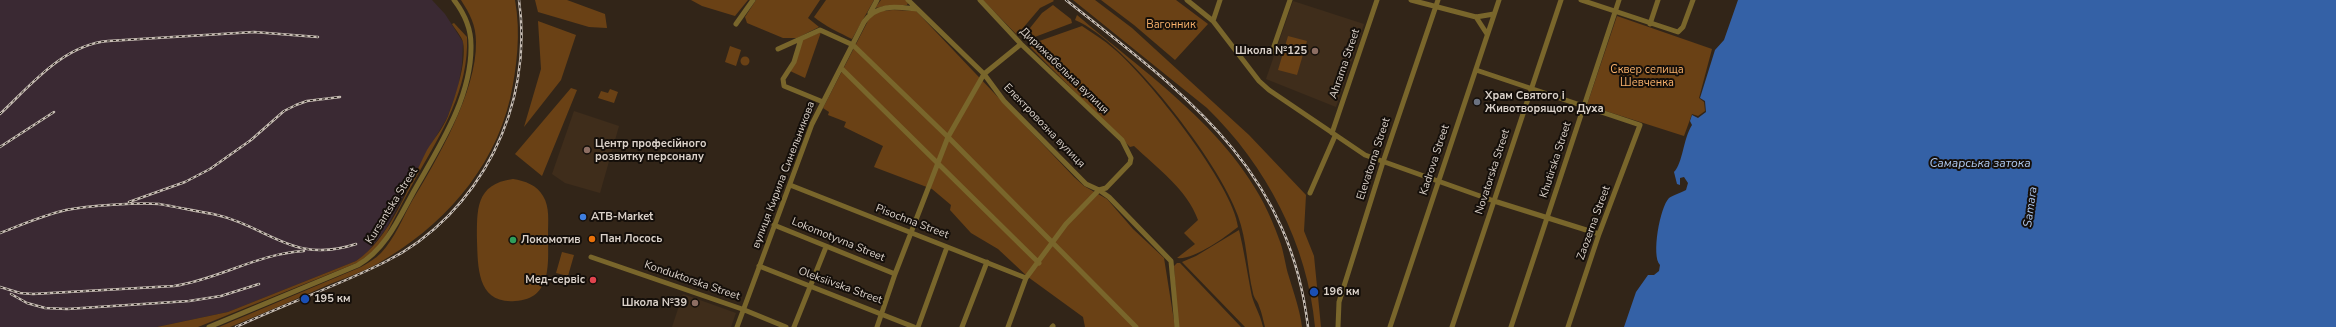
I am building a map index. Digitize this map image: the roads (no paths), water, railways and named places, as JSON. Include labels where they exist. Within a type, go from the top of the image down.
[{"type":"street","name":"Kursantska Street","points":[[209,327],[358,265],[368,260],[384,242],[436,152],[463,92],[470,57],[470,36],[468,24],[454,0]]},
{"type":"street","points":[[736,24],[753,0]]},
{"type":"street","name":"вулиця Кирила Синельникова","points":[[737,327],[742,309],[812,124],[877,0]]},
{"type":"street","name":"Електровозна вулиця","points":[[908,0],[984,74],[1004,101],[1086,184],[1099,190],[1171,261],[1177,327]]},
{"type":"street","name":"Дирижабельна вулиця","points":[[980,0],[1022,44],[1122,140],[1131,158],[1130,163],[1106,188],[1099,190]]},
{"type":"street","points":[[1187,0],[1213,21],[1263,84],[1358,152],[1494,201],[1599,234]]},
{"type":"street","points":[[1213,21],[1220,0]]},
{"type":"street","points":[[1272,52],[1290,0]]},
{"type":"street","name":"Ahrarna Street","points":[[1310,193],[1334,135],[1377,0]]},
{"type":"street","points":[[1410,0],[1476,17],[1494,14]]},
{"type":"street","name":"Elevatorna Street","points":[[1338,327],[1339,302],[1383,162],[1438,0]]},
{"type":"street","name":"Kadrova Street","points":[[1390,327],[1499,0]]},
{"type":"street","name":"Novatorska Street","points":[[1452,327],[1530,89],[1561,0]]},
{"type":"street","points":[[1581,0],[1678,32],[1683,27],[1693,0]]},
{"type":"street","name":"Khutirska Street","points":[[1511,327],[1619,0]]},
{"type":"street","points":[[1650,24],[1658,0]]},
{"type":"street","points":[[870,13],[881,8],[893,7],[917,9]]},
{"type":"street","points":[[1476,17],[1487,34]]},
{"type":"street","points":[[778,49],[820,30],[853,45],[948,137],[1136,327]]},
{"type":"street","points":[[801,39],[794,62],[783,79],[784,86],[823,102]]},
{"type":"street","points":[[877,327],[895,274],[937,162],[948,137],[984,74],[1022,44]]},
{"type":"street","points":[[841,68],[1039,262]]},
{"type":"street","points":[[1476,70],[1584,107]]},
{"type":"street","name":"Zaozerna Street","points":[[1568,327],[1599,234],[1640,127],[1638,124],[1584,107]]},
{"type":"street","name":"Pisochna Street","points":[[790,185],[1026,278]]},
{"type":"street","points":[[1008,327],[1026,278],[1053,244],[1066,224],[1099,190]]},
{"type":"street","name":"Lokomotyvna Street","points":[[774,225],[895,274]]},
{"type":"street","points":[[794,327],[809,286],[826,247]]},
{"type":"street","points":[[918,327],[947,247]]},
{"type":"street","name":"Konduktorska Street","points":[[591,257],[742,309],[786,327]]},
{"type":"street","points":[[962,327],[987,262]]},
{"type":"street","name":"Oleksiivska Street","points":[[759,266],[882,313],[914,327]]},
{"type":"water","name":"Самарська затока","points":[[1738,0],[2336,0],[2336,327],[1624,327],[1636,292],[1648,275],[1654,275],[1659,271],[1660,265],[1657,260],[1656,252],[1658,232],[1663,211],[1669,198],[1686,190],[1688,183],[1684,177],[1680,178],[1680,185],[1677,184],[1674,172],[1679,163],[1692,125],[1690,121],[1692,115],[1698,118],[1706,112],[1705,101],[1700,98],[1715,50],[1724,40]]},
{"type":"railway","points":[[236,327],[385,262],[419,241],[449,216],[474,186],[494,152],[509,116],[518,78],[521,39],[519,0]]},
{"type":"railway","points":[[1066,0],[1109,34],[1189,102],[1224,138],[1254,177],[1279,221],[1297,271],[1308,327]]},
{"type":"railway","points":[[0,114],[36,79],[62,58],[76,50],[92,44],[108,41],[254,32],[318,37]]},
{"type":"railway","points":[[129,202],[185,182],[210,169],[251,140],[284,111],[296,105],[307,101],[340,97]]},
{"type":"railway","points":[[0,147],[54,112]]},
{"type":"railway","points":[[0,233],[41,217],[66,210],[113,205],[159,204],[213,214],[233,220],[297,247],[315,250],[334,249],[356,244]]},
{"type":"railway","points":[[0,287],[20,293],[33,294],[174,286],[191,283],[270,257],[304,251]]},
{"type":"railway","points":[[11,294],[27,303],[45,308],[67,309],[189,301],[221,296],[259,284]]},
{"type":"place","name":"Школа №125","points":[[1315,51]]},
{"type":"place","name":"Храм Святого і Животворящого Духа","points":[[1477,102]]},
{"type":"place","name":"Центр професійного розвитку персоналу","points":[[587,150]]},
{"type":"place","name":"ATB-Market","points":[[583,217]]},
{"type":"place","name":"Пан Лосось","points":[[592,239]]},
{"type":"place","name":"Локомотив","points":[[513,240]]},
{"type":"place","name":"Мед-сервіс","points":[[593,280]]},
{"type":"place","name":"196 км","points":[[1314,292]]},
{"type":"place","name":"195 км","points":[[305,299]]},
{"type":"place","name":"Школа №39","points":[[695,303]]},
{"type":"park label","name":"Вагонник","points":[[1171,25]]},
{"type":"park label","name":"Сквер селища Шевченка","points":[[1647,76]]},
{"type":"water label","name":"Samara","points":[[2031,207]]}]
